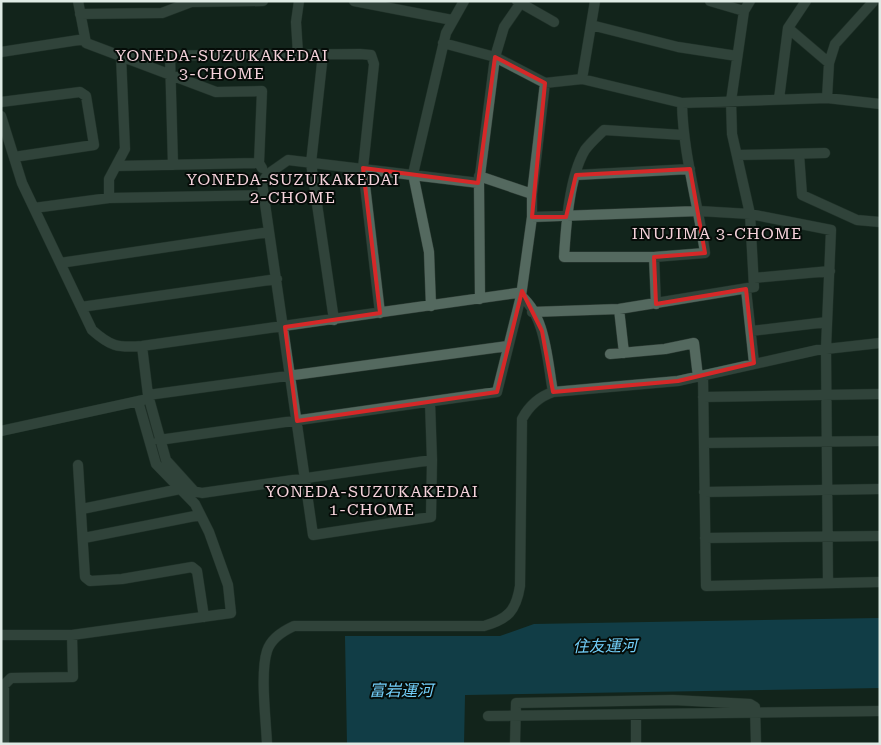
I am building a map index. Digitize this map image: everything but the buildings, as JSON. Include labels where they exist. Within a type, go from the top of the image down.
[{"type":"street","points":[[78,1],[86,43],[216,92],[262,91],[259,163],[268,174]]},
{"type":"street","points":[[80,14],[162,14],[191,2],[263,1]]},
{"type":"street","points":[[298,54],[296,22],[299,1]]},
{"type":"street","points":[[354,1],[391,5],[452,20]]},
{"type":"street","points":[[431,306],[428,252],[413,174],[443,43],[452,20],[464,1]]},
{"type":"street","points":[[582,79],[595,1]]},
{"type":"street","points":[[710,1],[744,11]]},
{"type":"street","points":[[532,312],[619,309],[754,287],[750,214],[732,134],[731,101],[744,11],[750,1]]},
{"type":"street","points":[[779,99],[788,28],[806,1]]},
{"type":"street","points":[[480,298],[479,180],[495,57],[504,27],[520,2],[554,22]]},
{"type":"street","points":[[826,98],[829,63],[834,44],[873,2],[880,8]]},
{"type":"street","points":[[591,25],[678,47],[737,56]]},
{"type":"street","points":[[788,28],[829,63]]},
{"type":"street","points":[[1,52],[85,39]]},
{"type":"street","points":[[443,43],[495,57],[545,83],[582,79],[682,103],[826,98],[880,104]]},
{"type":"street","points":[[323,54],[311,163],[334,320]]},
{"type":"street","points":[[121,56],[371,55],[374,64],[363,168],[380,313]]},
{"type":"street","points":[[110,198],[109,179],[125,149],[121,56]]},
{"type":"street","points":[[170,56],[173,166]]},
{"type":"street","points":[[159,440],[497,392],[521,296],[532,217],[532,194],[545,83]]},
{"type":"street","points":[[1,102],[80,92],[86,96],[94,145],[14,157]]},
{"type":"street","points":[[682,103],[683,135],[699,212],[705,254],[654,257],[564,257],[566,217],[576,175],[586,149],[604,130],[683,135]]},
{"type":"street","points":[[1,116],[22,183],[92,330],[105,342],[120,348],[142,346],[516,293],[526,299],[542,331],[552,392]]},
{"type":"street","points":[[737,155],[825,153]]},
{"type":"street","points":[[799,154],[802,195],[857,220],[880,222]]},
{"type":"street","points":[[430,402],[431,517],[313,536],[285,327],[262,183],[268,174],[288,160],[479,180],[532,194]]},
{"type":"street","points":[[116,166],[259,163]]},
{"type":"street","points":[[576,175],[690,169]]},
{"type":"street","points":[[34,208],[110,198],[263,195]]},
{"type":"street","points":[[532,217],[699,212],[750,214],[831,230],[826,348],[828,584]]},
{"type":"street","points":[[60,263],[269,232]]},
{"type":"street","points":[[654,257],[656,304]]},
{"type":"street","points":[[754,278],[830,271]]},
{"type":"street","points":[[81,307],[277,279]]},
{"type":"street","points":[[746,289],[754,363]]},
{"type":"street","points":[[619,309],[624,353]]},
{"type":"street","points":[[751,331],[827,322]]},
{"type":"street","points":[[610,354],[665,349],[694,343],[703,397],[706,586],[880,582]]},
{"type":"street","points":[[267,744],[264,667],[267,651],[274,638],[284,631],[294,626],[484,626],[502,621],[512,610],[518,598],[521,576],[522,419],[529,406],[544,395],[552,392],[678,381],[826,348],[880,343]]},
{"type":"street","points":[[1,635],[72,635],[231,613],[228,584],[195,504],[156,464],[145,398],[142,346]]},
{"type":"street","points":[[1,431],[145,398],[290,375],[508,346]]},
{"type":"street","points":[[703,397],[880,394]]},
{"type":"street","points":[[145,398],[166,460],[194,491],[202,493],[432,460]]},
{"type":"street","points":[[704,443],[880,441]]},
{"type":"street","points":[[78,465],[86,577],[90,581],[122,579],[192,567],[197,571],[204,617]]},
{"type":"street","points":[[82,509],[180,489]]},
{"type":"street","points":[[704,492],[880,489]]},
{"type":"street","points":[[84,538],[200,515]]},
{"type":"street","points":[[705,538],[880,536]]},
{"type":"street","points":[[1,742],[4,742],[4,685],[11,678],[73,677],[72,635]]},
{"type":"street","points":[[515,744],[516,703],[616,700],[747,703],[755,707],[756,744]]},
{"type":"street","points":[[488,716],[880,711]]},
{"type":"street","points":[[636,715],[636,744]]},
{"type":"highlighted area","points":[[495,57],[545,83],[532,217],[566,217],[576,175],[690,169],[705,253],[654,257],[656,304],[746,289],[754,363],[678,381],[553,392],[542,331],[522,291],[497,392],[297,421],[285,327],[380,313],[363,168],[478,183]]},
{"type":"water","name":"富岩運河","points":[[880,618],[880,688],[465,695],[464,744],[347,744],[345,636],[500,636],[534,624]]},
{"type":"district","name":"YONEDA-SUZUKAKEDAI 3-CHOME","points":[[222,64]]},
{"type":"district","name":"YONEDA-SUZUKAKEDAI 2-CHOME","points":[[293,188]]},
{"type":"district","name":"INUJIMA 3-CHOME","points":[[717,233]]},
{"type":"district","name":"YONEDA-SUZUKAKEDAI 1-CHOME","points":[[372,500]]},
{"type":"water label","name":"住友運河","points":[[605,646]]}]
